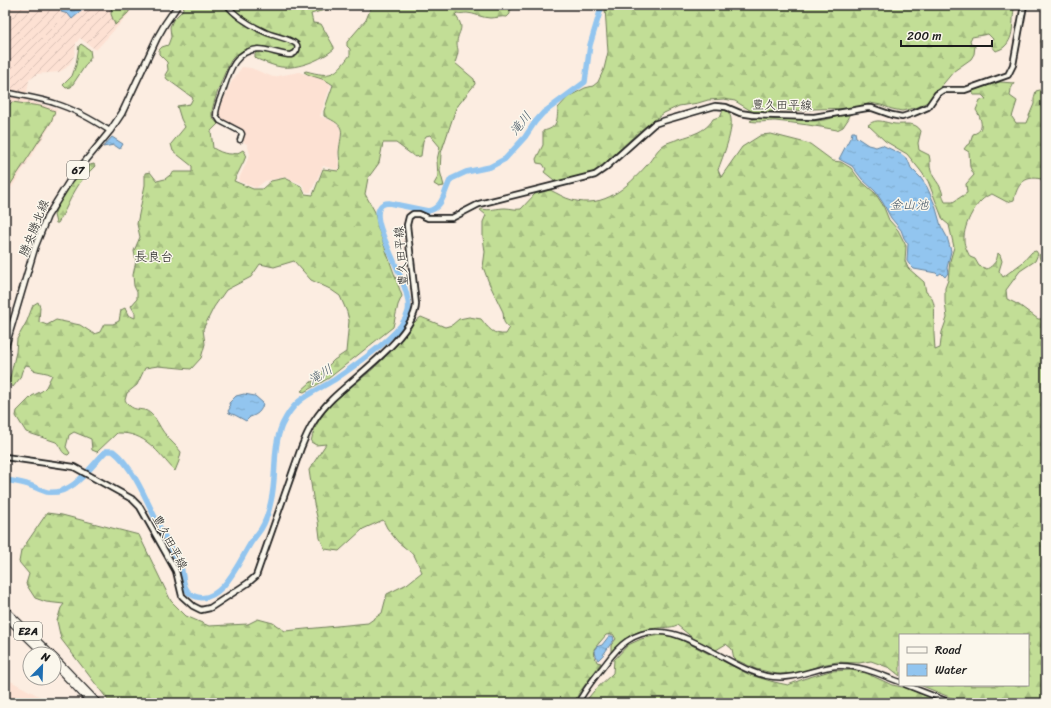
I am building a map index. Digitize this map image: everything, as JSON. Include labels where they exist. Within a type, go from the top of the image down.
[{"type":"highway","name":"E2A","points":[[5,609],[43,646]]},
{"type":"highway","name":"E2A","points":[[5,616],[36,646]]},
{"type":"highway","points":[[62,665],[98,703]]},
{"type":"highway","points":[[62,672],[91,703]]},
{"type":"main road","name":"勝央勝北線","points":[[5,348],[35,247],[47,217],[70,180],[110,131],[122,113],[157,38],[178,5]]},
{"type":"main road","name":"豊久田平線","points":[[5,457],[74,467],[137,503],[176,571],[182,596],[197,609],[201,610],[210,608],[256,576],[301,448],[314,420],[332,400],[391,346],[412,321],[416,304],[407,225],[407,220],[411,215],[416,214],[428,218],[452,218],[479,204],[594,175],[605,168],[654,124],[715,106],[721,106],[753,116],[814,117],[867,108],[872,108],[902,117],[914,113],[928,107],[943,90],[965,90],[1008,75],[1013,65],[1024,5]]},
{"type":"street","points":[[227,5],[236,14],[256,27],[275,36],[293,41],[297,48],[295,53],[291,55],[258,49],[251,50],[240,56],[233,64],[218,105],[216,115],[220,121],[242,133],[240,140]]},
{"type":"street","points":[[5,92],[58,104],[85,116],[110,131]]},
{"type":"street","points":[[578,703],[587,688],[620,647],[632,638],[654,631],[669,632],[683,637],[749,671],[773,677],[792,677],[826,668],[849,666],[872,671],[899,682]]},
{"type":"street","points":[[909,686],[952,703]]},
{"type":"shaded area","points":[[5,5],[135,5],[96,50],[80,38],[76,43],[75,53],[71,62],[66,68],[59,72],[37,74],[29,80],[26,100],[57,109],[52,123],[5,198]]},
{"type":"shaded area","points":[[242,67],[251,68],[273,77],[299,72],[325,80],[331,85],[320,116],[334,122],[339,126],[341,132],[338,153],[339,169],[323,166],[311,192],[306,192],[302,184],[285,177],[265,181],[256,188],[238,181],[250,154],[247,144],[241,141],[245,132],[225,123],[219,117],[218,112],[232,81]]},
{"type":"shaded area","points":[[5,676],[7,679],[52,703],[5,703]]},
{"type":"green space","points":[[112,5],[133,5],[128,13],[115,25],[111,14]]},
{"type":"green space","points":[[185,5],[355,5],[345,10],[333,8],[311,14],[313,23],[321,24],[334,49],[323,57],[309,63],[295,67],[281,67],[272,65],[255,57],[257,52],[254,47],[237,54],[232,59],[227,69],[212,110],[213,117],[218,124],[211,131],[213,148],[228,154],[243,150],[246,154],[234,181],[253,189],[262,189],[271,181],[285,178],[301,186],[305,194],[313,195],[323,169],[338,171],[341,168],[339,152],[341,130],[337,123],[324,116],[324,111],[333,85],[326,80],[304,72],[327,74],[336,71],[350,55],[350,49],[347,46],[347,42],[366,20],[372,5],[520,5],[510,10],[510,14],[507,17],[487,18],[467,13],[457,13],[455,15],[459,20],[461,27],[457,39],[458,52],[455,63],[474,79],[475,84],[456,108],[441,153],[440,171],[444,186],[439,187],[434,184],[438,177],[437,160],[440,147],[430,135],[426,136],[423,141],[421,156],[415,157],[396,143],[383,143],[379,163],[368,178],[365,194],[375,212],[378,228],[402,296],[398,305],[393,327],[329,378],[304,392],[301,391],[311,382],[321,378],[321,373],[334,360],[346,352],[349,321],[347,312],[340,296],[330,289],[311,280],[294,261],[274,267],[260,264],[251,277],[226,290],[214,307],[203,329],[205,344],[201,358],[191,369],[158,366],[145,368],[137,385],[127,393],[125,400],[128,405],[135,409],[148,411],[164,433],[181,452],[175,471],[150,444],[136,436],[127,434],[117,433],[97,452],[92,450],[91,439],[74,432],[69,435],[66,447],[70,453],[68,455],[62,452],[56,442],[26,432],[16,416],[17,411],[32,396],[42,391],[46,387],[52,375],[33,370],[30,366],[26,365],[20,378],[13,387],[9,382],[16,352],[17,339],[27,321],[33,305],[38,302],[40,307],[39,322],[47,325],[56,320],[80,325],[94,334],[100,332],[104,324],[113,324],[119,321],[121,310],[125,308],[128,315],[135,318],[135,313],[131,306],[137,299],[133,275],[136,261],[134,251],[140,237],[137,224],[145,185],[145,173],[150,172],[157,181],[165,179],[174,172],[192,172],[192,166],[173,151],[171,144],[185,127],[177,106],[190,104],[193,98],[167,79],[165,75],[168,70],[167,62],[159,54],[159,50],[162,47],[168,45],[171,37],[170,27],[173,20],[181,12]]},
{"type":"green space","points":[[606,5],[1015,5],[1012,33],[1008,43],[996,51],[991,45],[993,39],[988,34],[972,37],[970,40],[971,44],[975,46],[974,54],[971,59],[954,71],[929,101],[918,107],[902,111],[870,103],[856,108],[796,111],[780,110],[763,113],[753,112],[735,101],[724,99],[708,100],[679,106],[664,113],[642,129],[596,171],[581,177],[560,181],[554,180],[544,172],[546,169],[543,164],[537,163],[536,159],[543,145],[543,131],[554,126],[557,120],[558,108],[568,97],[585,88],[593,86],[598,82],[604,69],[608,52]]},
{"type":"green space","points":[[1046,22],[1046,57],[1042,49],[1041,41]]},
{"type":"green space","points":[[81,44],[90,50],[91,57],[71,87],[66,88],[63,85],[72,76],[76,65],[79,46]]},
{"type":"green space","points":[[1000,82],[1014,83],[1010,96],[1017,101],[1012,117],[1016,123],[1026,123],[1034,104],[1036,91],[1040,90],[1046,95],[1046,187],[1041,179],[1030,178],[1022,182],[1019,186],[1014,200],[1007,202],[992,194],[986,197],[976,206],[968,220],[964,240],[965,247],[970,257],[975,259],[979,266],[987,269],[996,261],[998,253],[1002,261],[999,271],[1003,277],[1022,263],[1032,252],[1036,251],[1038,254],[1035,261],[1020,271],[1006,290],[1007,299],[1019,305],[1038,319],[1046,319],[1046,703],[964,703],[922,686],[1029,686],[1029,634],[899,634],[899,675],[890,668],[871,661],[859,663],[837,662],[821,665],[799,673],[777,674],[756,669],[734,659],[732,649],[726,644],[716,650],[694,639],[677,625],[637,632],[627,638],[611,654],[611,645],[616,639],[613,634],[606,635],[594,649],[597,662],[601,663],[579,693],[574,703],[126,703],[126,701],[118,699],[108,700],[61,639],[57,621],[61,608],[64,604],[46,602],[35,598],[26,584],[29,574],[19,562],[21,551],[47,513],[62,515],[139,535],[171,601],[186,616],[209,626],[248,624],[258,619],[273,623],[285,631],[368,623],[382,613],[387,594],[407,584],[422,572],[414,555],[398,542],[387,528],[383,520],[363,529],[339,551],[325,549],[320,538],[309,470],[326,444],[316,445],[311,442],[321,417],[329,407],[385,357],[412,325],[421,317],[445,327],[452,325],[459,319],[469,317],[481,319],[492,331],[506,334],[509,329],[504,322],[503,312],[483,267],[485,252],[483,222],[486,215],[480,210],[505,208],[521,209],[535,194],[550,190],[563,197],[584,202],[605,199],[623,188],[631,181],[647,165],[662,146],[704,129],[713,119],[721,116],[723,109],[728,112],[731,117],[731,124],[726,149],[718,170],[721,177],[742,147],[761,135],[771,134],[810,144],[833,161],[841,162],[851,168],[860,180],[875,193],[883,205],[889,220],[898,230],[906,246],[905,261],[908,268],[924,282],[926,292],[933,300],[935,350],[940,348],[942,332],[947,318],[945,288],[948,280],[950,261],[954,247],[949,225],[943,220],[928,181],[920,170],[907,154],[885,141],[868,125],[875,121],[881,121],[895,124],[910,124],[919,128],[921,131],[918,143],[919,150],[929,155],[931,171],[942,191],[945,202],[953,202],[967,193],[966,184],[974,175],[970,167],[969,152],[964,149],[970,144],[973,134],[980,130],[981,120],[976,110],[980,100],[986,99],[982,95],[973,95],[973,90]]},
{"type":"green space","points":[[12,102],[40,106],[55,111],[51,122],[5,193],[5,162],[9,155],[5,147],[5,109]]},
{"type":"green space","points":[[840,115],[849,115],[849,118],[843,127],[837,130],[775,121],[750,121],[756,118],[771,117],[816,121],[826,120]]},
{"type":"green space","points":[[94,164],[95,166],[80,183],[58,223],[56,223],[54,215],[64,194],[90,165]]},
{"type":"green space","points":[[1044,253],[1046,255],[1046,268],[1041,264],[1039,255]]},
{"type":"green space","points":[[662,634],[678,638],[750,675],[774,682],[788,685],[830,671],[851,670],[866,673],[892,685],[907,688],[943,703],[584,703],[613,673],[614,660],[628,645],[641,639]]},
{"type":"water","points":[[61,5],[88,5],[72,19],[68,14],[61,12]]},
{"type":"water","name":"金山池","points":[[852,132],[855,132],[856,137],[868,145],[876,147],[882,145],[901,154],[908,160],[911,168],[927,187],[951,251],[947,268],[948,273],[945,277],[941,273],[938,275],[936,273],[914,269],[909,264],[907,261],[908,244],[901,230],[891,218],[875,191],[862,179],[852,166],[839,159],[851,137]]},
{"type":"water","points":[[112,137],[123,144],[120,149],[114,145],[103,147]]},
{"type":"water","points":[[244,394],[255,396],[263,403],[259,412],[246,421],[229,413],[228,411],[230,408],[229,403],[236,396]]},
{"type":"water","points":[[609,636],[613,636],[614,640],[598,660],[595,652],[596,647],[602,645]]},
{"type":"waterway","name":"滝川","points":[[5,480],[26,484],[47,492],[65,490],[80,479],[106,451],[113,451],[128,466],[140,486],[160,528],[179,562],[187,591],[194,596],[203,598],[212,595],[220,589],[234,572],[266,519],[273,492],[279,434],[282,425],[292,408],[304,397],[334,380],[375,350],[397,330],[407,316],[408,301],[404,287],[380,227],[378,215],[380,207],[389,203],[428,211],[437,206],[443,198],[451,179],[466,172],[490,167],[505,159],[525,137],[543,113],[585,82],[590,45],[602,5]]},
{"type":"district","name":"長良台","points":[[154,256]]}]
